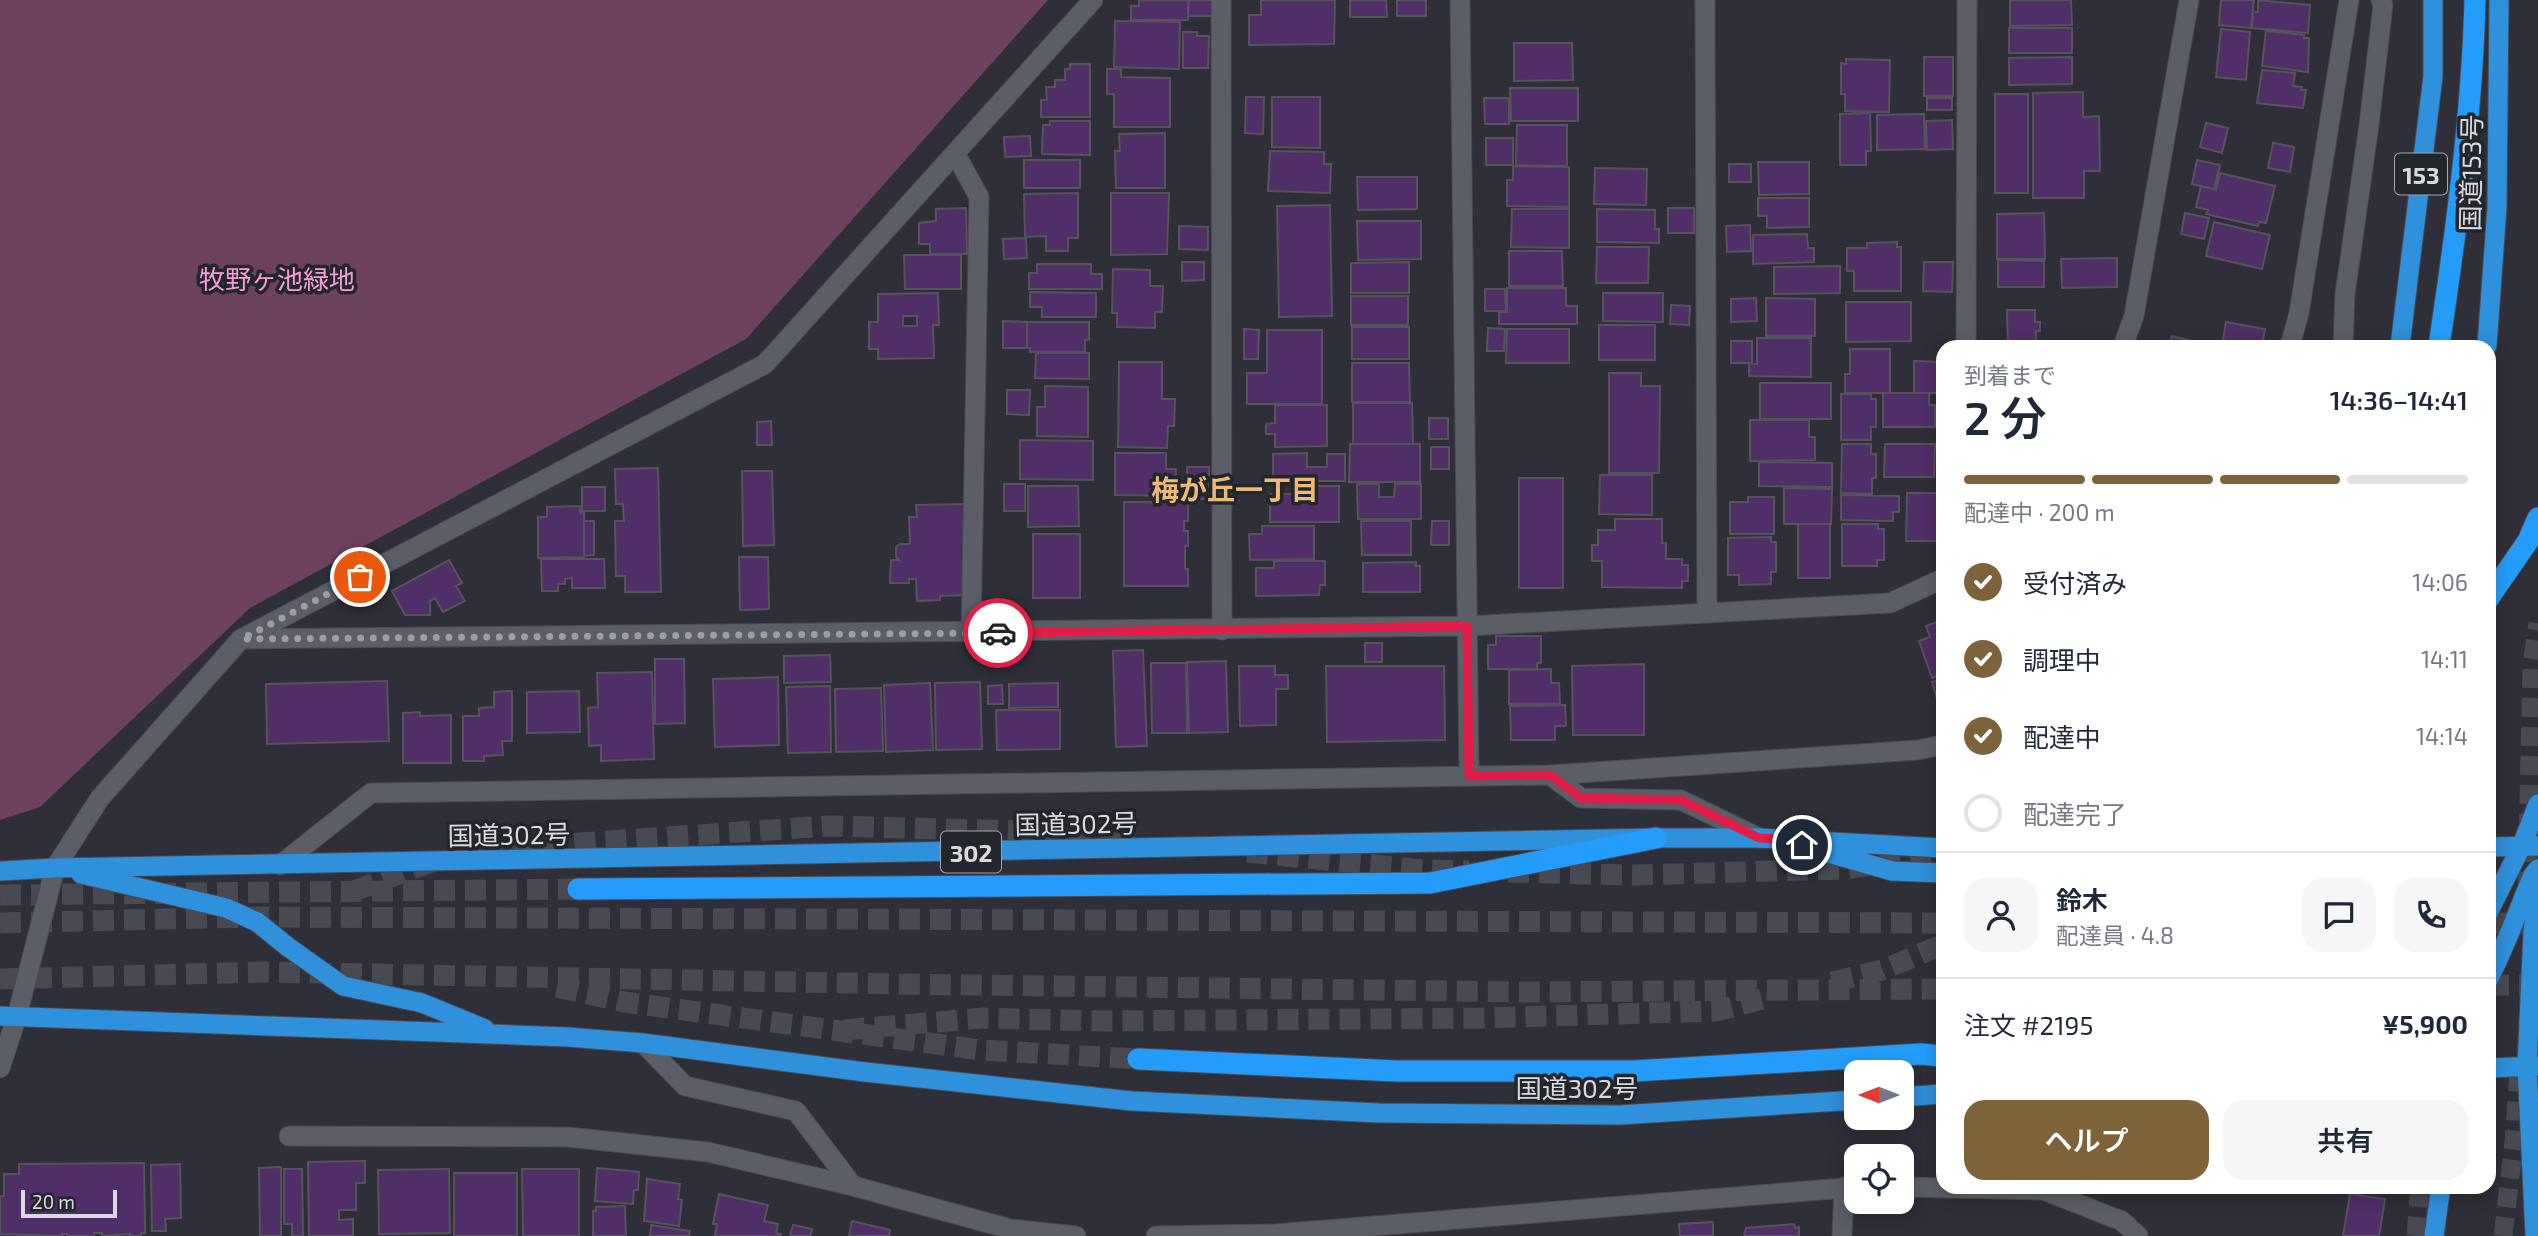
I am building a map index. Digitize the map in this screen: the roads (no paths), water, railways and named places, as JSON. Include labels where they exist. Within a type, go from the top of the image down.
[{"type":"highway","name":"153","points":[[2401,340],[2433,76],[2433,0]]},
{"type":"highway","points":[[2440,340],[2458,206],[2475,0]]},
{"type":"highway","name":"国道153号","points":[[2487,340],[2497,207],[2499,0]]},
{"type":"highway","points":[[2496,587],[2528,541],[2538,518]]},
{"type":"highway","points":[[2496,900],[2530,845],[2538,804]]},
{"type":"highway","points":[[578,889],[1430,883],[1656,838]]},
{"type":"highway","name":"国道302号","points":[[0,871],[55,867],[1656,838],[1759,838],[1936,848]]},
{"type":"highway","name":"302","points":[[1780,839],[1892,871],[1936,873]]},
{"type":"highway","name":"302","points":[[1921,848],[1936,843]]},
{"type":"highway","points":[[2496,847],[2530,845]]},
{"type":"highway","points":[[55,867],[226,908],[257,922],[343,986],[422,1003],[499,1034]]},
{"type":"highway","points":[[2496,965],[2533,875],[2538,869]]},
{"type":"highway","points":[[2535,1236],[2533,1066],[2538,892]]},
{"type":"highway","points":[[2496,919],[2508,933]]},
{"type":"highway","points":[[2508,933],[2536,932]]},
{"type":"highway","name":"国道302号","points":[[6,1013],[499,1034],[643,1043],[878,1074],[1132,1101],[1379,1113],[1620,1115],[1844,1101]]},
{"type":"highway","points":[[1138,1059],[1397,1071],[1634,1071],[1921,1054],[1936,1055]]},
{"type":"highway","points":[[2496,1057],[2533,1066]]},
{"type":"highway","points":[[2496,1068],[2533,1066]]},
{"type":"highway","points":[[1914,1096],[1936,1094]]},
{"type":"highway","points":[[2434,1236],[2440,1194]]},
{"type":"street","points":[[0,1068],[6,1013],[55,867],[100,798],[242,639],[765,364],[1093,0]]},
{"type":"street","points":[[1221,0],[1222,630]]},
{"type":"street","points":[[1460,0],[1469,776]]},
{"type":"street","points":[[1705,0],[1707,613]]},
{"type":"street","points":[[1966,340],[1967,0]]},
{"type":"street","points":[[2125,340],[2134,316],[2189,0]]},
{"type":"street","points":[[2291,340],[2301,300],[2349,0]]},
{"type":"street","points":[[2343,340],[2345,294],[2369,125],[2383,5],[2381,0]]},
{"type":"street","points":[[955,153],[979,197],[971,633]]},
{"type":"street","points":[[242,639],[1467,626],[1890,603],[1936,582]]},
{"type":"street","points":[[280,865],[371,793],[1550,775],[1918,750],[1936,746]]},
{"type":"street","points":[[1550,775],[1581,798],[1681,800],[1759,838]]},
{"type":"street","points":[[643,1043],[685,1086],[796,1111],[853,1186]]},
{"type":"street","points":[[289,1136],[568,1137],[708,1152],[853,1186],[1010,1229],[1076,1236]]},
{"type":"street","points":[[1156,1236],[1275,1234],[1844,1187]]},
{"type":"street","points":[[1914,1187],[1936,1188]]},
{"type":"street","points":[[2053,1194],[2122,1221],[2138,1236]]},
{"type":"street","points":[[1842,1236],[1846,1214]]},
{"type":"tunnel","points":[[2527,891],[2532,665],[2538,623]]},
{"type":"tunnel","points":[[482,853],[579,843],[828,826],[1029,831],[1134,841]]},
{"type":"tunnel","points":[[1247,852],[1425,870],[1469,871]]},
{"type":"tunnel","points":[[1508,872],[1637,875],[1844,869],[1936,855]]},
{"type":"tunnel","points":[[354,891],[434,861]]},
{"type":"tunnel","points":[[0,895],[578,889]]},
{"type":"tunnel","points":[[0,923],[254,917],[1936,923]]},
{"type":"tunnel","points":[[2496,923],[2532,923]]},
{"type":"tunnel","points":[[1832,982],[1882,970],[1936,948]]},
{"type":"tunnel","points":[[0,979],[264,972],[1526,992],[1936,989]]},
{"type":"tunnel","points":[[2496,985],[2538,985]]},
{"type":"tunnel","points":[[557,987],[624,1002],[981,1050],[1138,1059]]},
{"type":"tunnel","points":[[844,1030],[983,1018],[1102,1021],[1483,1018],[1716,1011],[1763,999]]},
{"type":"tunnel","points":[[2503,1236],[2520,1058]]},
{"type":"tunnel","points":[[2416,1236],[2419,1194]]},
{"type":"district","name":"梅が丘一丁目","points":[[1235,489]]},
{"type":"park label","name":"牧野ヶ池緑地","points":[[277,278]]}]
